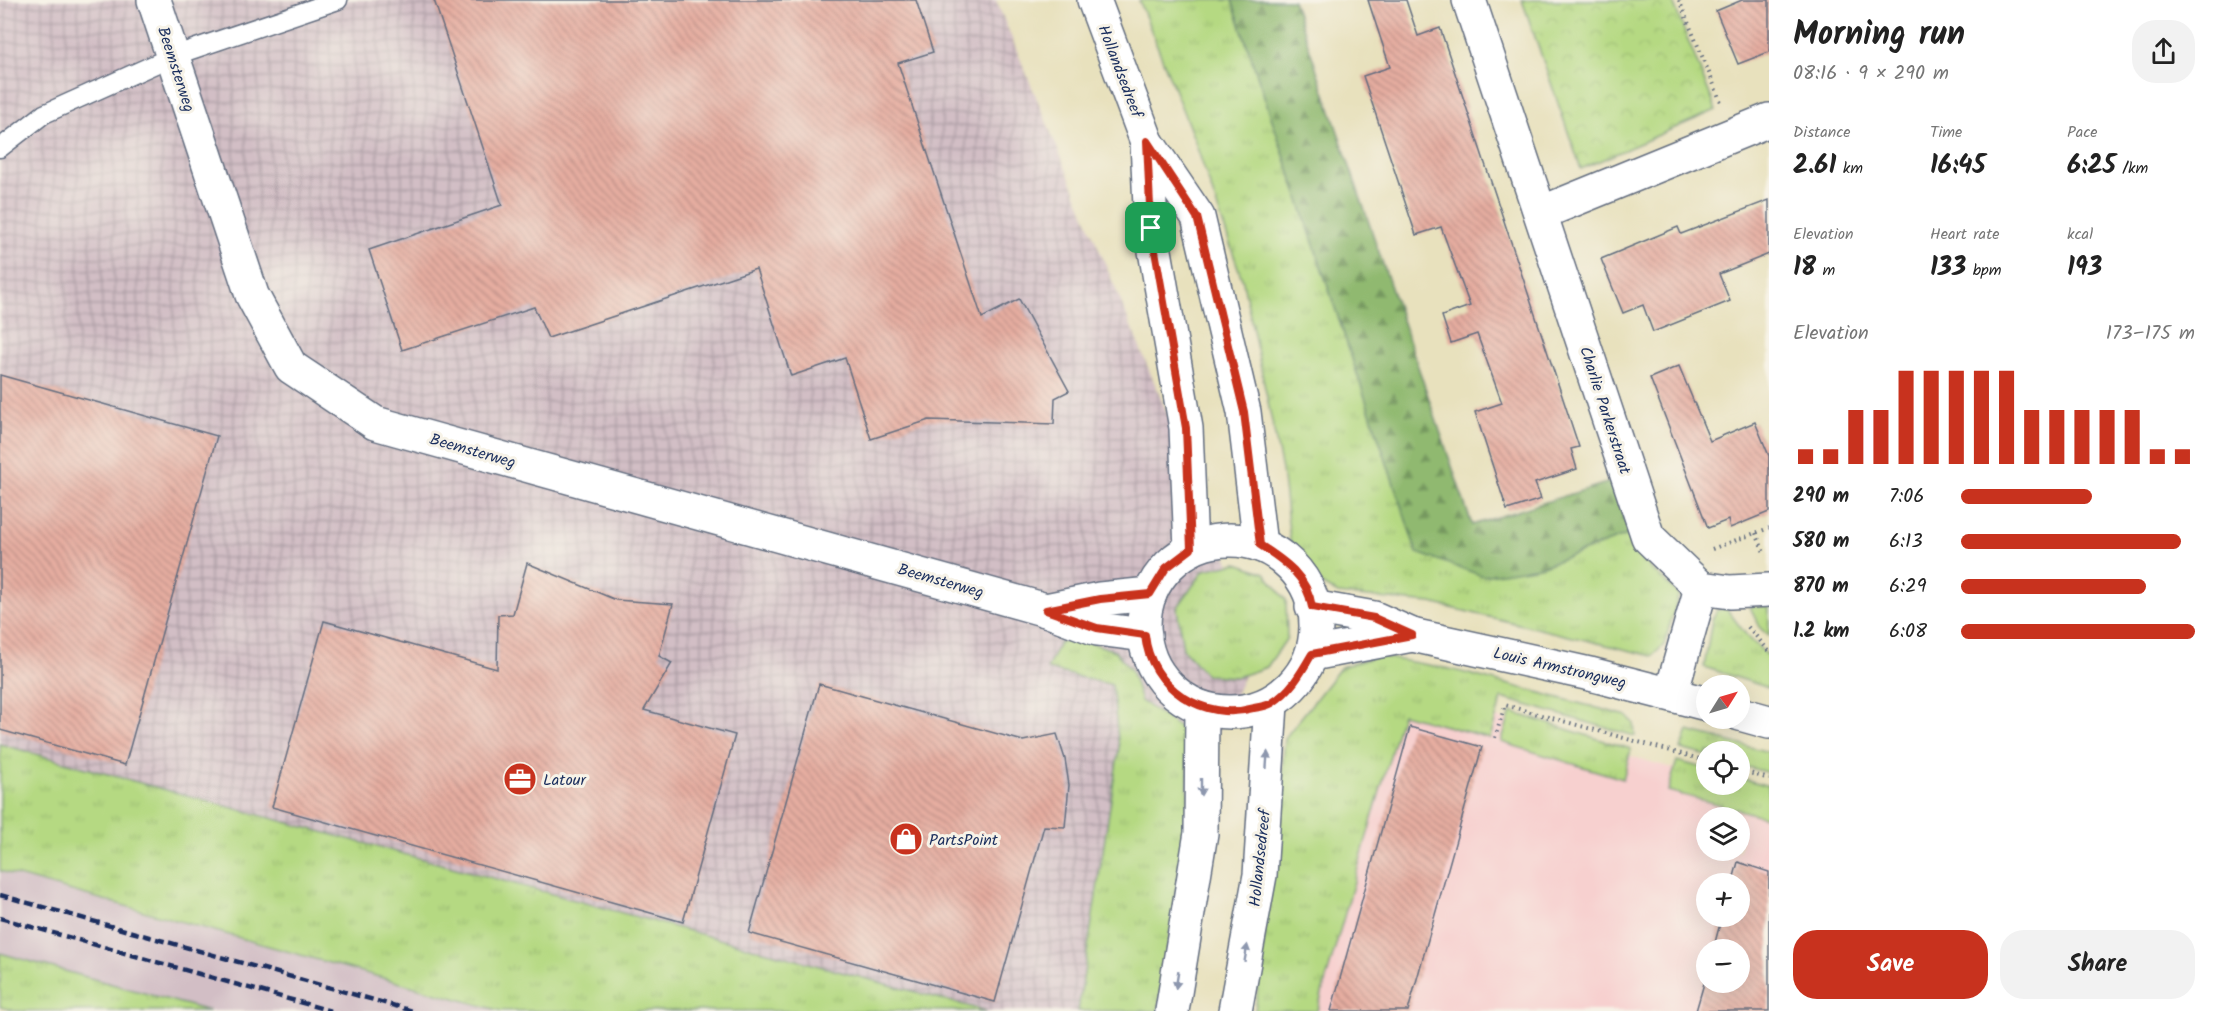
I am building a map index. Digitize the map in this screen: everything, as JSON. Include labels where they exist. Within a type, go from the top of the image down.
[{"type":"street","name":"Beemsterweg","points":[[154,0],[252,295],[291,367],[375,423],[1046,610],[1097,628],[1145,635]]},
{"type":"street","name":"Hollandsedreef","points":[[1094,0],[1147,141],[1197,217],[1244,412],[1260,545]]},
{"type":"street","name":"Charlie Parkerstraat","points":[[1469,0],[1648,537],[1701,588]]},
{"type":"street","points":[[1541,213],[1769,120]]},
{"type":"street","name":"Hollandsedreef","points":[[1147,141],[1151,228],[1186,428],[1191,549]]},
{"type":"street","points":[[1224,540],[1260,545],[1289,563],[1309,591],[1316,630],[1312,654],[1295,683],[1271,704],[1239,712],[1202,708],[1175,693],[1158,674],[1146,649],[1144,620],[1150,594],[1166,568],[1191,549],[1224,540]]},
{"type":"street","points":[[1671,694],[1701,588],[1730,592],[1769,590]]},
{"type":"street","name":"Beemsterweg","points":[[1046,610],[1100,599],[1150,594]]},
{"type":"street","name":"Louis Armstrongweg","points":[[1312,607],[1374,618],[1412,635],[1696,701]]},
{"type":"street","name":"Louis Armstrongweg","points":[[1312,654],[1412,635]]},
{"type":"street","name":"Hollandsedreef","points":[[1235,1011],[1260,875],[1271,704]]},
{"type":"street","points":[[1172,1011],[1201,833],[1202,708]]},
{"type":"street","points":[[1750,717],[1769,722]]},
{"type":"lane","points":[[0,148],[45,114],[173,56],[338,0]]},
{"type":"path","points":[[1679,0],[1735,134]]},
{"type":"path","points":[[1713,549],[1769,528]]},
{"type":"path","points":[[1756,533],[1769,564]]},
{"type":"path","points":[[1495,738],[1505,705],[1696,758]]},
{"type":"path","points":[[1750,774],[1769,779]]},
{"type":"shaded area","points":[[0,0],[996,0],[1261,640],[1085,1011],[976,1011],[0,775]]},
{"type":"shaded area","points":[[1378,684],[1696,775],[1696,795],[1750,795],[1750,792],[1769,796],[1769,1011],[1299,1011]]},
{"type":"shaded area","points":[[0,872],[498,1011],[209,1011],[0,953]]},
{"type":"green space","points":[[1139,0],[1232,0],[1417,552],[1540,567],[1630,534],[1650,568],[1679,594],[1664,645],[1652,656],[1431,603],[1338,594],[1309,577],[1291,548],[1282,470],[1243,282],[1194,139]]},
{"type":"green space","points":[[1232,0],[1293,0],[1472,525],[1613,481],[1630,534],[1540,567],[1483,576],[1417,553]]},
{"type":"green space","points":[[1522,0],[1672,0],[1716,110],[1581,169]]},
{"type":"green space","points":[[1237,563],[1265,573],[1286,600],[1287,638],[1267,667],[1237,677],[1206,675],[1183,649],[1177,608],[1204,570]]},
{"type":"green space","points":[[1769,606],[1769,636],[1761,629],[1750,607]]},
{"type":"green space","points":[[1726,608],[1747,636],[1769,657],[1769,688],[1750,682],[1750,675],[1729,675],[1704,667],[1712,620],[1717,610]]},
{"type":"green space","points":[[1075,637],[1115,651],[1131,670],[1141,701],[1188,733],[1188,811],[1158,1011],[1078,1011],[1119,748],[1112,685],[1047,669],[1059,643]]},
{"type":"green space","points":[[1378,656],[1450,669],[1627,716],[1634,723],[1635,736],[1502,698],[1490,738],[1402,714],[1317,1011],[1255,1011],[1275,854],[1285,738],[1341,667]]},
{"type":"green space","points":[[1511,712],[1631,749],[1623,779],[1501,742]]},
{"type":"green space","points":[[1688,731],[1727,741],[1696,741],[1696,753],[1681,749]]},
{"type":"green space","points":[[0,744],[986,1011],[501,1011],[0,871]]},
{"type":"green space","points":[[1750,747],[1769,752],[1769,773],[1750,768]]},
{"type":"green space","points":[[1677,761],[1696,766],[1696,795],[1750,795],[1750,781],[1769,786],[1769,818],[1750,813],[1750,807],[1728,807],[1668,791]]},
{"type":"green space","points":[[0,953],[209,1011],[15,1011],[0,1007]]},
{"type":"building","points":[[434,0],[916,0],[933,52],[898,63],[982,318],[1019,299],[1069,391],[1055,398],[1054,424],[929,420],[871,439],[845,358],[791,376],[756,269],[548,338],[534,307],[402,350],[369,250],[502,205]]},
{"type":"building","points":[[1368,0],[1406,0],[1418,36],[1440,28],[1579,447],[1571,449],[1577,469],[1535,483],[1541,499],[1507,510],[1475,412],[1502,403],[1477,334],[1451,343],[1442,316],[1470,306],[1441,227],[1416,235],[1363,76],[1390,67]]},
{"type":"building","points":[[1742,0],[1769,0],[1769,52],[1738,64],[1716,11]]},
{"type":"building","points":[[1769,200],[1769,254],[1719,274],[1730,301],[1653,332],[1643,305],[1623,313],[1601,259],[1678,227],[1681,234]]},
{"type":"building","points":[[1679,366],[1710,441],[1755,422],[1769,456],[1769,512],[1730,528],[1728,520],[1708,528],[1650,378]]},
{"type":"building","points":[[0,375],[217,436],[125,765],[0,730]]},
{"type":"building","points":[[527,563],[616,600],[673,604],[659,656],[672,663],[644,710],[735,735],[683,922],[272,807],[324,621],[497,669],[498,615],[513,614]]},
{"type":"building","points":[[819,684],[1023,741],[1057,734],[1065,759],[1069,785],[1065,827],[1044,826],[995,1002],[749,933]]},
{"type":"building","points":[[1410,727],[1482,747],[1408,1011],[1331,1011]]},
{"type":"building","points":[[1738,862],[1769,872],[1769,1011],[1696,1011],[1701,993],[1750,993],[1750,939],[1716,939],[1719,927],[1750,927],[1750,873],[1735,873]]},
{"type":"railway","points":[[0,895],[413,1011]]},
{"type":"railway","points":[[0,918],[331,1011]]},
{"type":"place","name":"Latour","points":[[520,779]]},
{"type":"place","name":"PartsPoint","points":[[906,839]]},
{"type":"route","points":[[1147,141],[1197,217],[1244,412],[1260,545],[1289,563],[1309,591],[1312,607],[1374,618],[1412,635],[1312,654],[1295,683],[1271,704],[1239,712],[1202,708],[1175,693],[1158,674],[1146,649],[1145,635],[1097,628],[1046,610],[1100,599],[1150,594],[1166,568],[1191,549],[1186,428],[1151,228],[1147,141]]}]
